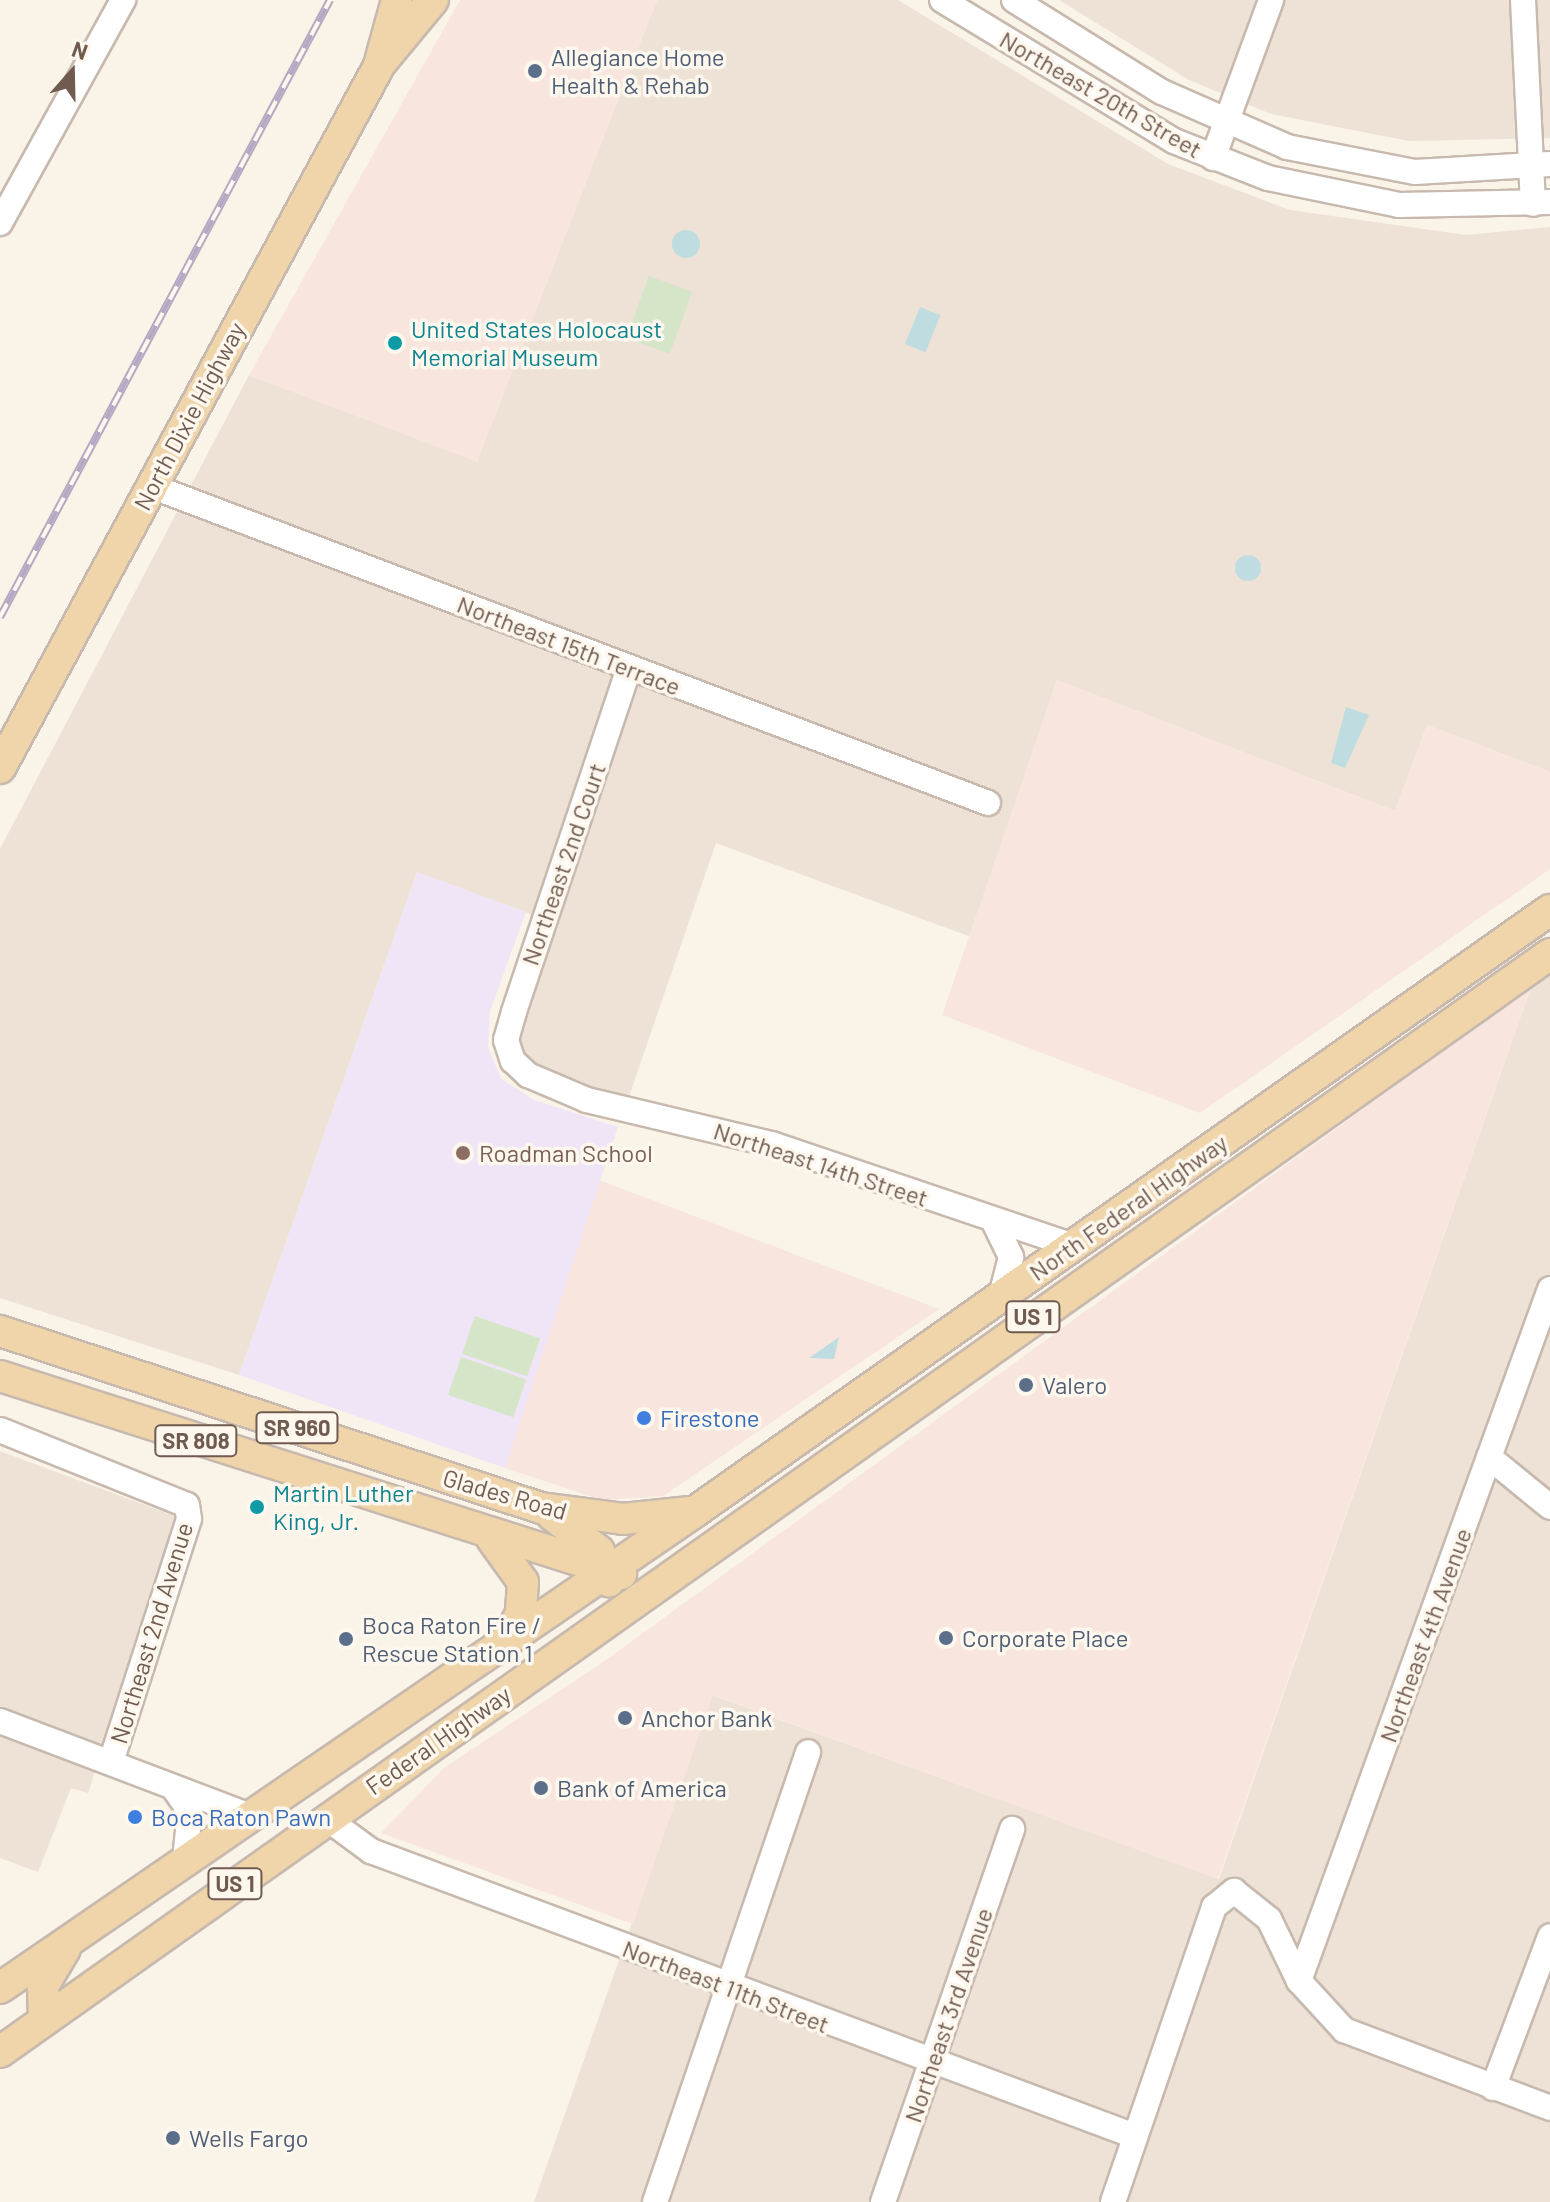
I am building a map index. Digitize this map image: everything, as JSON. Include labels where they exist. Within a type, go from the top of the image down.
[{"type":"main road","name":"North Dixie Highway","points":[[380,64],[397,0]]},
{"type":"main road","name":"North Dixie Highway","points":[[0,768],[380,64],[433,0]]},
{"type":"main road","name":"North Federal Highway","points":[[508,1638],[609,1572],[1550,912]]},
{"type":"main road","points":[[1523,972],[1550,928]]},
{"type":"main road","name":"North Federal Highway","points":[[762,1517],[1023,1324],[1550,954]]},
{"type":"main road","points":[[1023,1324],[1030,1275]]},
{"type":"main road","name":"Glades Road","points":[[0,1331],[541,1508],[623,1519],[685,1519]]},
{"type":"main road","name":"Glades Road","points":[[0,1376],[491,1538],[609,1572],[670,1580]]},
{"type":"main road","points":[[541,1508],[589,1541],[609,1572],[589,1635]]},
{"type":"main road","name":"Federal Highway","points":[[0,2052],[326,1818],[762,1517]]},
{"type":"main road","points":[[670,1580],[664,1552],[685,1519]]},
{"type":"main road","points":[[491,1538],[523,1582],[521,1613],[508,1638]]},
{"type":"main road","name":"Federal Highway","points":[[0,1988],[508,1638]]},
{"type":"main road","points":[[44,2020],[43,1986],[71,1938]]},
{"type":"street","points":[[0,223],[123,0]]},
{"type":"street","name":"Northeast 20th Street","points":[[942,0],[1213,158],[1369,202],[1541,203]]},
{"type":"street","name":"Northeast 20th Street","points":[[1014,0],[1227,124],[1375,167],[1471,172],[1541,165]]},
{"type":"street","points":[[1213,158],[1271,0]]},
{"type":"street","points":[[1523,0],[1541,165],[1541,203]]},
{"type":"street","name":"Northeast 15th Terrace","points":[[151,486],[988,803]]},
{"type":"street","name":"Northeast 2nd Court","points":[[513,1061],[506,1040],[514,1012],[629,668]]},
{"type":"street","name":"Northeast 14th Street","points":[[513,1061],[528,1075],[587,1100],[772,1144],[995,1224],[1073,1246]]},
{"type":"street","points":[[995,1224],[1011,1257],[1001,1296]]},
{"type":"street","name":"Northeast 4th Avenue","points":[[1299,1981],[1550,1289]]},
{"type":"street","name":"Northeast 2nd Avenue","points":[[0,1430],[187,1505],[189,1519],[111,1762]]},
{"type":"street","points":[[1489,1457],[1550,1507]]},
{"type":"street","points":[[0,1721],[247,1815]]},
{"type":"street","points":[[655,2202],[808,1752]]},
{"type":"street","points":[[173,1787],[190,1811],[185,1859]]},
{"type":"street","name":"Northeast 11th Street","points":[[326,1818],[371,1851],[728,1988],[1135,2136]]},
{"type":"street","name":"Northeast 3rd Avenue","points":[[883,2202],[1012,1829]]},
{"type":"street","points":[[1113,2202],[1214,1907],[1234,1891],[1252,1902],[1269,1919],[1299,1981],[1330,2019],[1360,2039],[1550,2108]]},
{"type":"street","points":[[1493,2088],[1550,1936]]},
{"type":"shaded area","points":[[460,0],[657,0],[477,462],[249,375]]},
{"type":"shaded area","points":[[657,0],[898,0],[1168,164],[1290,210],[1466,235],[1550,227],[1550,772],[1427,725],[1395,811],[1057,680],[971,937],[716,843],[624,1111],[513,1061],[544,919],[417,872],[239,1375],[0,1298],[0,849],[249,375],[477,461]]},
{"type":"shaded area","points":[[1059,0],[1550,0],[1550,138],[1409,141],[1271,114],[1189,80]]},
{"type":"shaded area","points":[[1057,680],[1395,811],[1427,725],[1550,772],[1550,869],[1200,1113],[942,1015]]},
{"type":"shaded area","name":"Roadman School","points":[[417,872],[526,912],[490,1011],[488,1047],[501,1079],[534,1100],[618,1127],[505,1468],[239,1375]]},
{"type":"shaded area","points":[[1550,976],[1550,2202],[534,2202],[712,1695],[1219,1879],[1531,987]]},
{"type":"shaded area","points":[[1531,987],[1218,1879],[713,1695],[633,1924],[381,1833],[445,1767],[610,1657]]},
{"type":"shaded area","points":[[599,1180],[939,1309],[663,1496],[602,1500],[505,1468]]},
{"type":"shaded area","points":[[0,1451],[177,1517],[88,1793],[71,1788],[38,1872],[0,1858]]},
{"type":"green space","points":[[649,276],[692,292],[670,354],[626,338]]},
{"type":"green space","points":[[475,1316],[540,1338],[527,1376],[462,1354]]},
{"type":"green space","points":[[461,1357],[526,1379],[513,1417],[448,1395]]},
{"type":"water","points":[[686,230],[696,234],[700,244],[696,254],[686,258],[676,254],[672,244],[676,234]]},
{"type":"water","points":[[920,307],[940,315],[925,352],[905,344]]},
{"type":"water","points":[[1248,555],[1257,559],[1261,568],[1257,577],[1248,581],[1239,577],[1235,568],[1239,559]]},
{"type":"water","points":[[1346,707],[1369,715],[1345,768],[1331,763]]},
{"type":"water","points":[[839,1337],[834,1359],[809,1358]]},
{"type":"railway","points":[[0,617],[330,0]]},
{"type":"place","name":"Allegiance Home Health & Rehab","points":[[535,71]]},
{"type":"place","name":"United States Holocaust Memorial Museum","points":[[395,343]]},
{"type":"place","name":"Roadman School","points":[[463,1153]]},
{"type":"place","name":"Valero","points":[[1026,1385]]},
{"type":"place","name":"Firestone","points":[[644,1418]]},
{"type":"place","name":"Martin Luther King, Jr.","points":[[257,1507]]},
{"type":"place","name":"Corporate Place","points":[[946,1638]]},
{"type":"place","name":"Boca Raton Fire / Rescue Station 1","points":[[346,1639]]},
{"type":"place","name":"Anchor Bank","points":[[625,1718]]},
{"type":"place","name":"Bank of America","points":[[541,1788]]},
{"type":"place","name":"Boca Raton Pawn","points":[[135,1817]]},
{"type":"place","name":"Wells Fargo","points":[[173,2138]]}]
